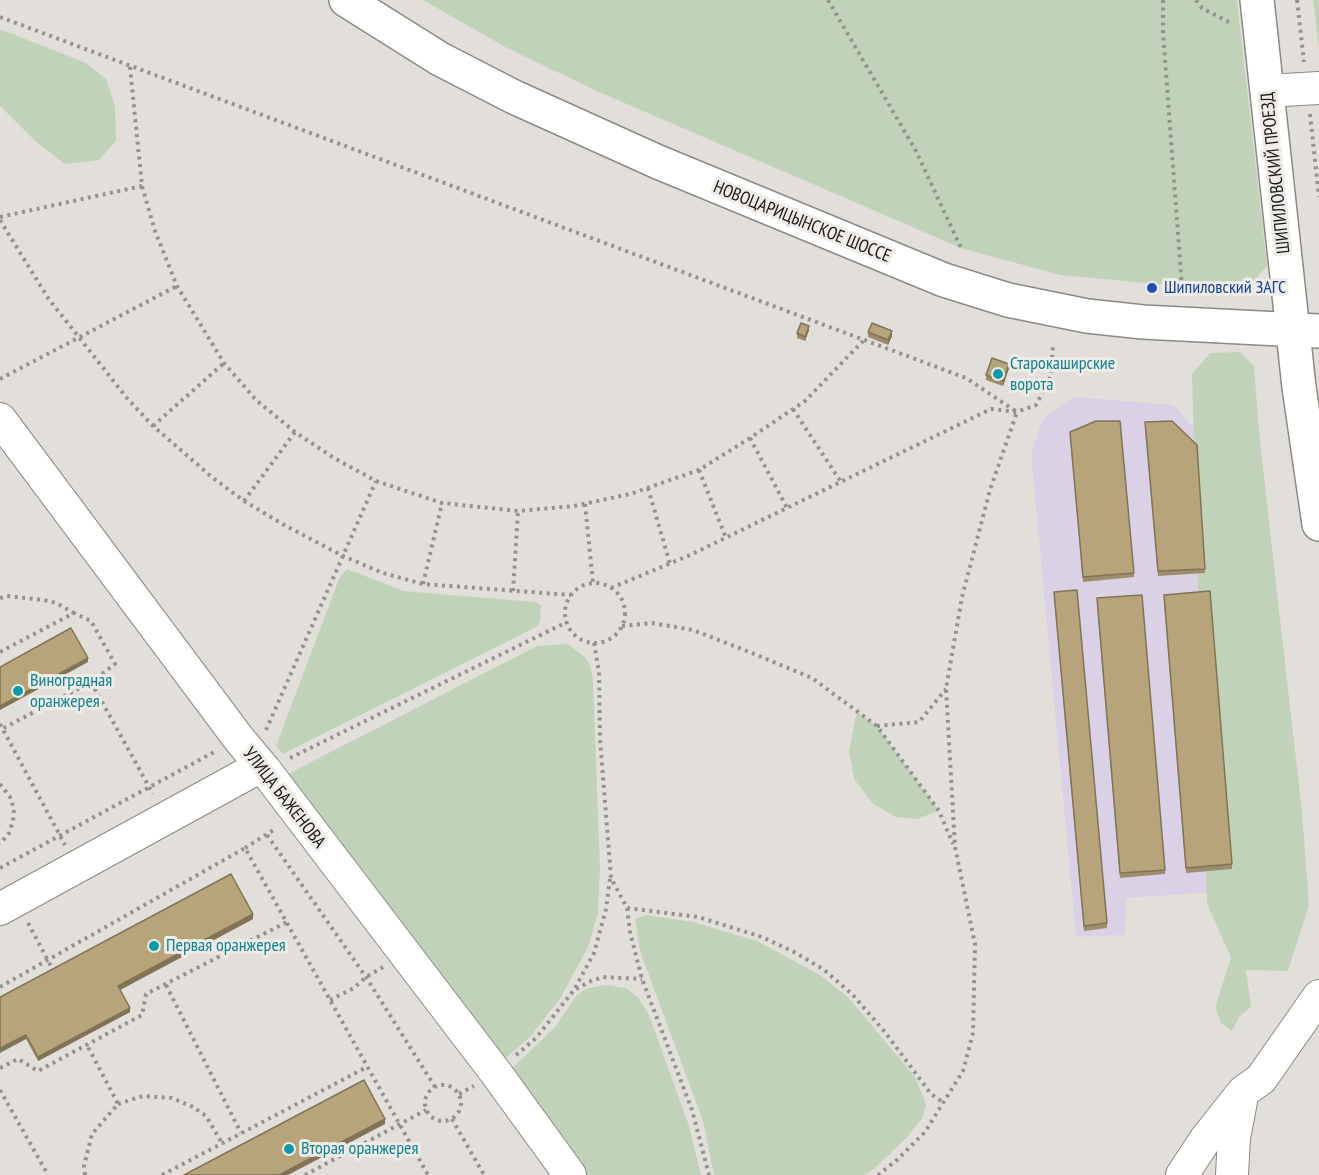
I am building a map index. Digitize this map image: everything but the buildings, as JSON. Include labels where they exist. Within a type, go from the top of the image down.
[{"type":"main road","name":"НОВОЦАРИЦЫНСКОЕ ШОССЕ","points":[[346,0],[440,59],[514,97],[658,162],[944,280],[1008,300],[1087,316],[1143,322],[1306,330]]},
{"type":"main road","name":"ШИПИЛОВСКИЙ ПРОЕЗД","points":[[1257,0],[1266,91],[1306,330],[1299,387],[1319,523]]},
{"type":"street","points":[[1266,91],[1319,88]]},
{"type":"street","name":"УЛИЦА БАЖЕНОВА","points":[[0,419],[253,756],[496,1073],[570,1175]]},
{"type":"street","points":[[0,909],[77,867],[253,756]]},
{"type":"street","points":[[1182,1175],[1204,1140],[1252,1086],[1319,996]]},
{"type":"street","points":[[1232,1175],[1234,1138],[1252,1086]]},
{"type":"path","points":[[828,0],[916,152],[961,248]]},
{"type":"path","points":[[1163,0],[1163,33],[1182,287]]},
{"type":"path","points":[[1196,0],[1202,8],[1230,22]]},
{"type":"path","points":[[0,17],[966,378],[1017,412]]},
{"type":"path","points":[[130,67],[142,186],[155,231],[177,285],[224,363],[256,399],[296,432],[334,458],[376,481],[442,503],[518,511],[585,504],[630,494],[699,470],[750,438],[805,401],[863,340]]},
{"type":"path","points":[[142,186],[0,219],[48,298],[126,397],[153,426],[213,478],[244,501],[343,556],[383,573],[423,584],[571,595]]},
{"type":"path","points":[[0,379],[177,285]]},
{"type":"path","points":[[611,588],[726,538],[991,409],[1017,412],[1036,405],[1051,376],[1053,344]]},
{"type":"path","points":[[153,426],[224,363]]},
{"type":"path","points":[[793,409],[841,482]]},
{"type":"path","points":[[878,1175],[925,1132],[963,1071],[974,1033],[975,944],[955,848],[946,689],[965,586],[990,490],[1017,412]]},
{"type":"path","points":[[244,501],[296,432]]},
{"type":"path","points":[[750,438],[787,508]]},
{"type":"path","points":[[699,470],[726,538]]},
{"type":"path","points":[[253,756],[376,481]]},
{"type":"path","points":[[648,488],[670,564]]},
{"type":"path","points":[[423,584],[442,503]]},
{"type":"path","points":[[585,504],[593,583]]},
{"type":"path","points":[[513,591],[518,511]]},
{"type":"path","points":[[593,583],[611,588],[618,594],[625,609],[622,626],[618,633],[603,642],[594,643],[577,637],[567,622],[565,613],[571,595],[577,589],[593,583]]},
{"type":"path","points":[[0,598],[6,596],[56,603],[91,621],[115,664],[91,682],[1,730]]},
{"type":"path","points":[[0,652],[74,614]]},
{"type":"path","points":[[0,867],[149,787],[253,756],[567,622]]},
{"type":"path","points":[[622,626],[652,623],[693,630],[812,678],[877,726],[939,811],[955,848]]},
{"type":"path","points":[[459,1094],[496,1073],[536,1038],[574,990],[594,953],[606,909],[610,878],[600,739],[599,672],[594,643]]},
{"type":"path","points":[[91,682],[149,787]]},
{"type":"path","points":[[877,726],[918,722],[946,689]]},
{"type":"path","points":[[0,724],[1,730],[77,867]]},
{"type":"path","points":[[0,784],[10,797],[14,809],[9,833],[0,844]]},
{"type":"path","points":[[0,987],[245,848],[297,814]]},
{"type":"path","points":[[267,835],[366,977],[435,1087]]},
{"type":"path","points":[[245,848],[428,1175]]},
{"type":"path","points":[[610,878],[627,908],[630,932],[642,979],[692,1110],[708,1175]]},
{"type":"path","points":[[627,908],[698,917],[762,937],[823,969],[852,994],[885,1032],[931,1094],[944,1103]]},
{"type":"path","points":[[0,1068],[18,1059],[38,1071],[142,1015],[146,994],[287,922]]},
{"type":"path","points":[[330,1000],[354,988],[366,977],[405,955]]},
{"type":"path","points":[[574,990],[603,977],[642,979]]},
{"type":"path","points":[[166,985],[241,1133]]},
{"type":"path","points":[[87,1044],[118,1104]]},
{"type":"path","points":[[162,1175],[367,1067]]},
{"type":"path","points":[[447,1085],[459,1094],[460,1109],[452,1119],[447,1121],[435,1119],[426,1110],[426,1095],[435,1087],[447,1085]]},
{"type":"path","points":[[0,1090],[48,1175]]},
{"type":"path","points":[[85,1175],[84,1166],[92,1134],[118,1104],[143,1096],[172,1098],[193,1107],[206,1116],[222,1143]]},
{"type":"path","points":[[305,1175],[426,1110]]},
{"type":"path","points":[[452,1119],[484,1175]]},
{"type":"shaded area","points":[[1073,397],[1173,405],[1215,450],[1280,888],[1126,898],[1125,935],[1076,937],[1031,453],[1042,420]]},
{"type":"green space","points":[[423,0],[1237,0],[1267,266],[1243,292],[1060,275],[961,248],[599,92],[507,48]]},
{"type":"green space","points":[[1313,0],[1319,0],[1319,48]]},
{"type":"green space","points":[[0,29],[86,63],[106,79],[115,106],[116,141],[99,160],[65,164],[35,141],[0,106]]},
{"type":"green space","points":[[1240,352],[1254,366],[1260,442],[1302,812],[1309,905],[1288,971],[1246,970],[1251,1007],[1239,1017],[1232,1031],[1222,1024],[1215,1008],[1231,957],[1207,904],[1192,374],[1210,353]]},
{"type":"green space","points":[[347,569],[404,591],[535,602],[541,605],[540,621],[538,626],[283,754],[276,746],[339,579]]},
{"type":"green space","points":[[568,644],[586,658],[593,679],[600,869],[598,913],[588,947],[561,997],[531,1036],[499,1064],[284,776],[537,646]]},
{"type":"green space","points":[[857,712],[877,726],[939,811],[916,819],[896,817],[873,804],[854,779],[849,750]]},
{"type":"green space","points":[[646,915],[693,922],[757,941],[820,975],[848,997],[915,1077],[926,1104],[923,1117],[909,1135],[874,1169],[864,1175],[714,1175],[703,1121],[640,951],[635,919]]},
{"type":"green space","points":[[606,985],[626,988],[638,997],[649,1015],[689,1126],[701,1175],[581,1175],[505,1075],[556,1026],[577,995],[588,988]]},
{"type":"place","name":"Шипиловский ЗАГС","points":[[1152,288]]},
{"type":"place","name":"Старокаширские ворота","points":[[998,374]]},
{"type":"place","name":"Виноградная оранжерея","points":[[18,691]]},
{"type":"place","name":"Первая оранжерея","points":[[154,946]]},
{"type":"place","name":"Вторая оранжерея","points":[[289,1149]]}]
